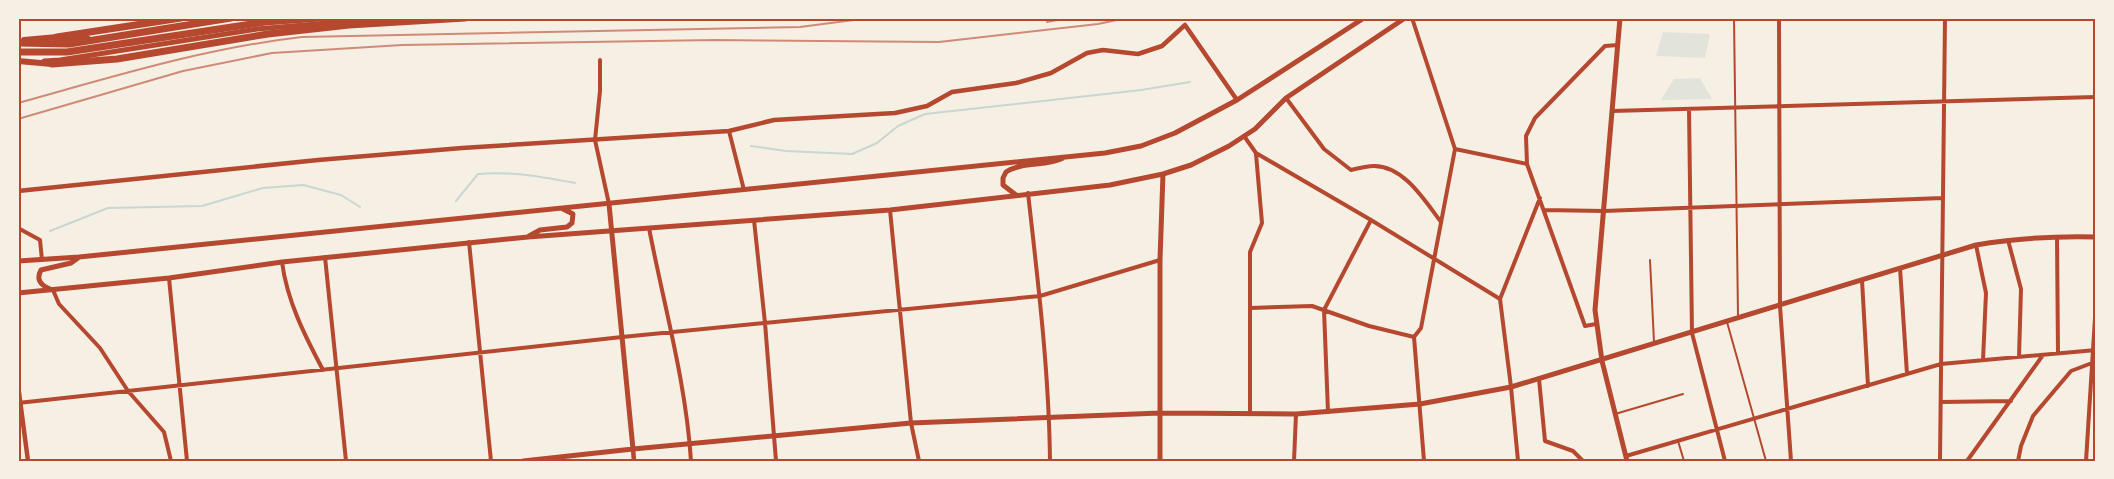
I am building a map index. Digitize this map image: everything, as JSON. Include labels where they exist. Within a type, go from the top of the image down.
[{"type":"highway","points":[[57,37],[181,18]]},
{"type":"highway","points":[[18,42],[69,44],[231,18]]},
{"type":"highway","points":[[18,52],[67,52],[265,22],[320,18]]},
{"type":"highway","points":[[52,64],[117,59],[268,34],[349,25],[465,18]]},
{"type":"main road","points":[[18,42],[97,37],[217,18]]},
{"type":"main road","points":[[18,61],[60,60],[257,29],[387,18]]},
{"type":"main road","points":[[18,261],[79,257],[1105,153],[1141,146],[1175,133],[1236,100],[1364,18]]},
{"type":"main road","points":[[18,293],[169,278],[282,262],[469,242],[890,210],[1110,184],[1162,174],[1191,165],[1229,146],[1255,129],[1286,99],[1406,18]]},
{"type":"main road","points":[[1620,18],[1596,324],[1602,361],[1626,459]]},
{"type":"main road","points":[[18,42],[57,37]]},
{"type":"main road","points":[[18,61],[52,64]]},
{"type":"main road","points":[[1016,195],[1003,185],[1006,172],[1018,167],[1055,162],[1068,156]]},
{"type":"main road","points":[[1160,461],[1162,174]]},
{"type":"main road","points":[[609,204],[633,448]]},
{"type":"main road","points":[[528,237],[540,230],[567,227],[572,223],[573,214],[562,209]]},
{"type":"main road","points":[[524,461],[633,448],[911,423],[1160,413],[1296,414],[1420,404],[1511,387],[1602,361],[1976,245],[2056,236],[2096,237]]},
{"type":"main road","points":[[53,290],[43,286],[38,280],[41,270],[71,263],[79,257]]},
{"type":"street","points":[[1412,18],[1455,149],[1421,328],[1413,337],[1424,461]]},
{"type":"street","points":[[1779,18],[1780,306],[1791,461]]},
{"type":"street","points":[[1940,461],[1945,18]]},
{"type":"street","points":[[18,191],[318,160],[729,131],[774,120],[895,113],[927,106],[952,92],[1016,83],[1051,73],[1087,53],[1103,50],[1138,54],[1162,46],[1185,25],[1236,100]]},
{"type":"street","points":[[1596,324],[1585,326],[1527,164],[1526,136],[1535,118],[1605,46],[1618,45]]},
{"type":"street","points":[[600,60],[600,92],[595,140],[609,204]]},
{"type":"street","points":[[1612,111],[2096,97]]},
{"type":"street","points":[[1286,99],[1324,149],[1351,170],[1376,166],[1400,174],[1442,222]]},
{"type":"street","points":[[1689,109],[1692,333],[1725,461]]},
{"type":"street","points":[[729,131],[744,190]]},
{"type":"street","points":[[1244,136],[1256,153],[1500,299]]},
{"type":"street","points":[[1455,149],[1527,164]]},
{"type":"street","points":[[1250,413],[1250,252],[1262,223],[1256,153]]},
{"type":"street","points":[[1028,193],[1040,296],[1050,416],[1050,461]]},
{"type":"street","points":[[1518,461],[1500,299],[1540,198]]},
{"type":"street","points":[[1544,210],[1604,211],[1943,198]]},
{"type":"street","points":[[890,210],[911,423],[919,461]]},
{"type":"street","points":[[754,220],[776,461]]},
{"type":"street","points":[[1328,412],[1324,309],[1371,220]]},
{"type":"street","points":[[18,228],[40,240],[42,260]]},
{"type":"street","points":[[649,228],[682,380],[691,461]]},
{"type":"street","points":[[2056,236],[2058,353]]},
{"type":"street","points":[[2008,240],[2021,289],[2019,357]]},
{"type":"street","points":[[469,242],[491,461]]},
{"type":"street","points":[[1976,245],[1986,293],[1983,360]]},
{"type":"street","points":[[325,257],[346,461]]},
{"type":"street","points":[[19,403],[622,337],[1040,296],[1160,260]]},
{"type":"street","points":[[282,262],[285,284],[304,334],[323,370]]},
{"type":"street","points":[[1899,267],[1906,374]]},
{"type":"street","points":[[169,278],[187,461]]},
{"type":"street","points":[[1862,279],[1868,386]]},
{"type":"street","points":[[53,290],[59,304],[100,348],[129,391],[164,432],[171,461]]},
{"type":"street","points":[[2086,461],[2096,302]]},
{"type":"street","points":[[1250,308],[1312,306],[1369,326],[1413,337]]},
{"type":"street","points":[[1626,459],[1678,441],[1941,364],[2094,350]]},
{"type":"street","points":[[1967,461],[2044,354]]},
{"type":"street","points":[[2018,461],[2021,446],[2033,416],[2071,370],[2092,363]]},
{"type":"street","points":[[1539,379],[1545,441],[1573,451],[1583,461]]},
{"type":"street","points":[[18,385],[28,461]]},
{"type":"street","points":[[1941,402],[2011,401]]},
{"type":"street","points":[[1294,461],[1296,414]]},
{"type":"street","points":[[633,448],[634,461]]},
{"type":"lane","points":[[1734,18],[1738,319]]},
{"type":"lane","points":[[1650,260],[1654,345]]},
{"type":"lane","points":[[1727,322],[1766,461]]},
{"type":"lane","points":[[1615,414],[1683,394]]},
{"type":"lane","points":[[1678,441],[1684,461]]},
{"type":"shaded area","points":[[1663,32],[1710,34],[1705,58],[1656,56]]},
{"type":"shaded area","points":[[1700,78],[1712,99],[1661,100],[1674,79]]},
{"type":"waterway","points":[[751,146],[786,151],[852,154],[877,143],[898,126],[925,114],[1141,90],[1190,82]]},
{"type":"waterway","points":[[456,201],[478,174],[515,174],[575,183]]},
{"type":"waterway","points":[[50,231],[108,208],[202,206],[263,188],[303,185],[341,195],[360,207]]},
{"type":"railway","points":[[18,103],[194,56],[302,37],[800,27],[869,18]]},
{"type":"railway","points":[[1047,22],[1068,18]]},
{"type":"railway","points":[[18,119],[183,71],[272,53],[402,45],[715,40],[939,42],[1098,24],[1126,18]]}]
